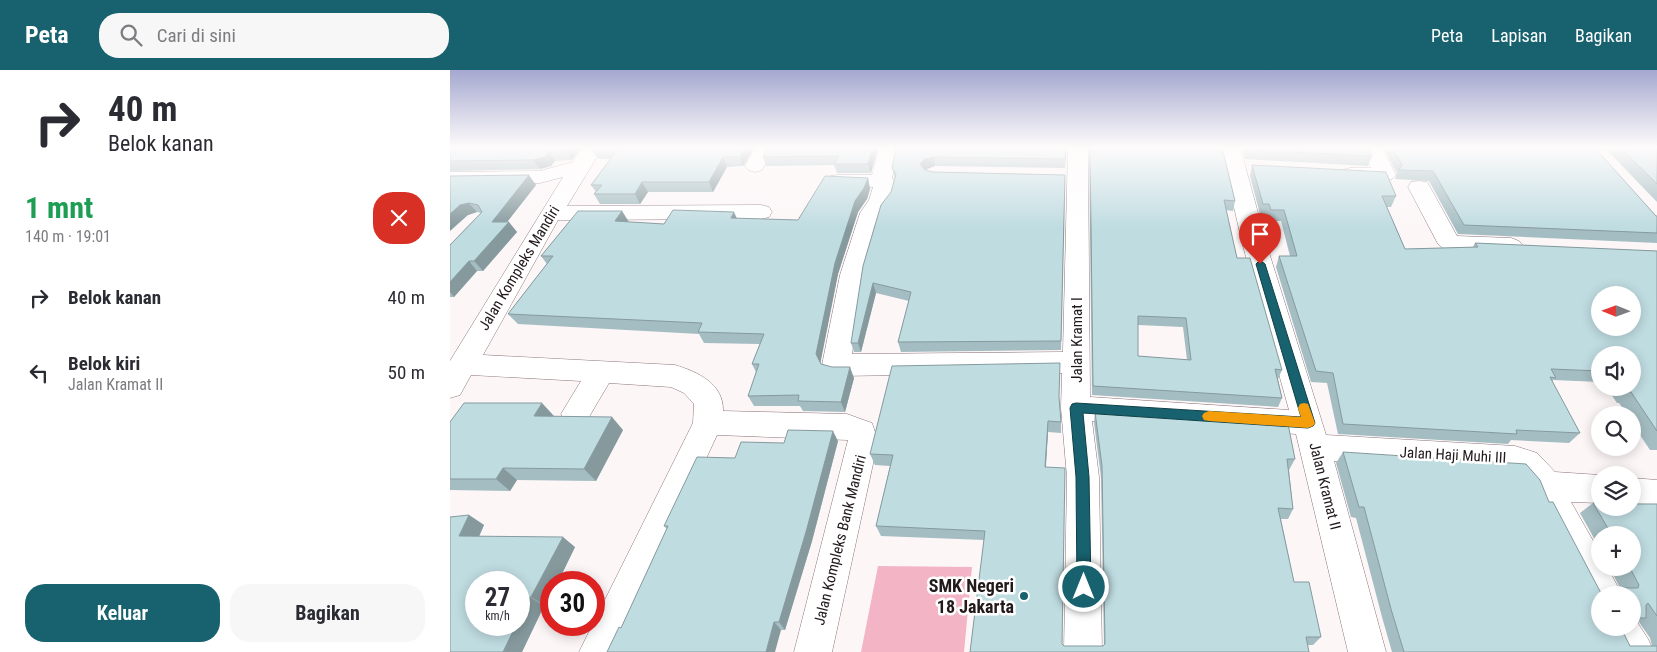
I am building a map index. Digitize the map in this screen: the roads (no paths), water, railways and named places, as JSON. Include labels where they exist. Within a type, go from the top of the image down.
[{"type":"street","points":[[450,178],[527,178],[551,174]]},
{"type":"street","name":"Jalan Kompleks Mandiri","points":[[456,376],[575,174]]},
{"type":"street","points":[[884,174],[882,181],[885,183],[880,200],[871,213],[852,274],[836,365],[1077,362]]},
{"type":"street","name":"Jalan Kramat I","points":[[1070,174],[1077,362],[1076,408],[1083,486],[1083,652]]},
{"type":"street","name":"Jalan Kramat II","points":[[1243,174],[1255,246],[1312,435],[1368,652]]},
{"type":"street","points":[[838,181],[882,181]]},
{"type":"street","points":[[1419,187],[1446,239],[1452,243],[1528,247]]},
{"type":"street","points":[[551,213],[761,212]]},
{"type":"street","points":[[456,376],[602,372],[675,376],[694,385],[709,400],[708,423],[598,652]]},
{"type":"street","points":[[576,414],[602,372]]},
{"type":"street","name":"Jalan Haji Muhi III","points":[[1076,408],[1515,459],[1526,462],[1534,469],[1546,486],[1599,586]]},
{"type":"street","name":"Jalan Kompleks Bank Mandiri","points":[[708,423],[847,426],[861,432],[863,441],[813,652]]},
{"type":"street","points":[[1546,486],[1591,489]]},
{"type":"street","points":[[1641,493],[1657,494]]},
{"type":"street","points":[[1626,636],[1635,652]]},
{"type":"place","name":"SMK Negeri 18 Jakarta","points":[[1024,596]]}]
